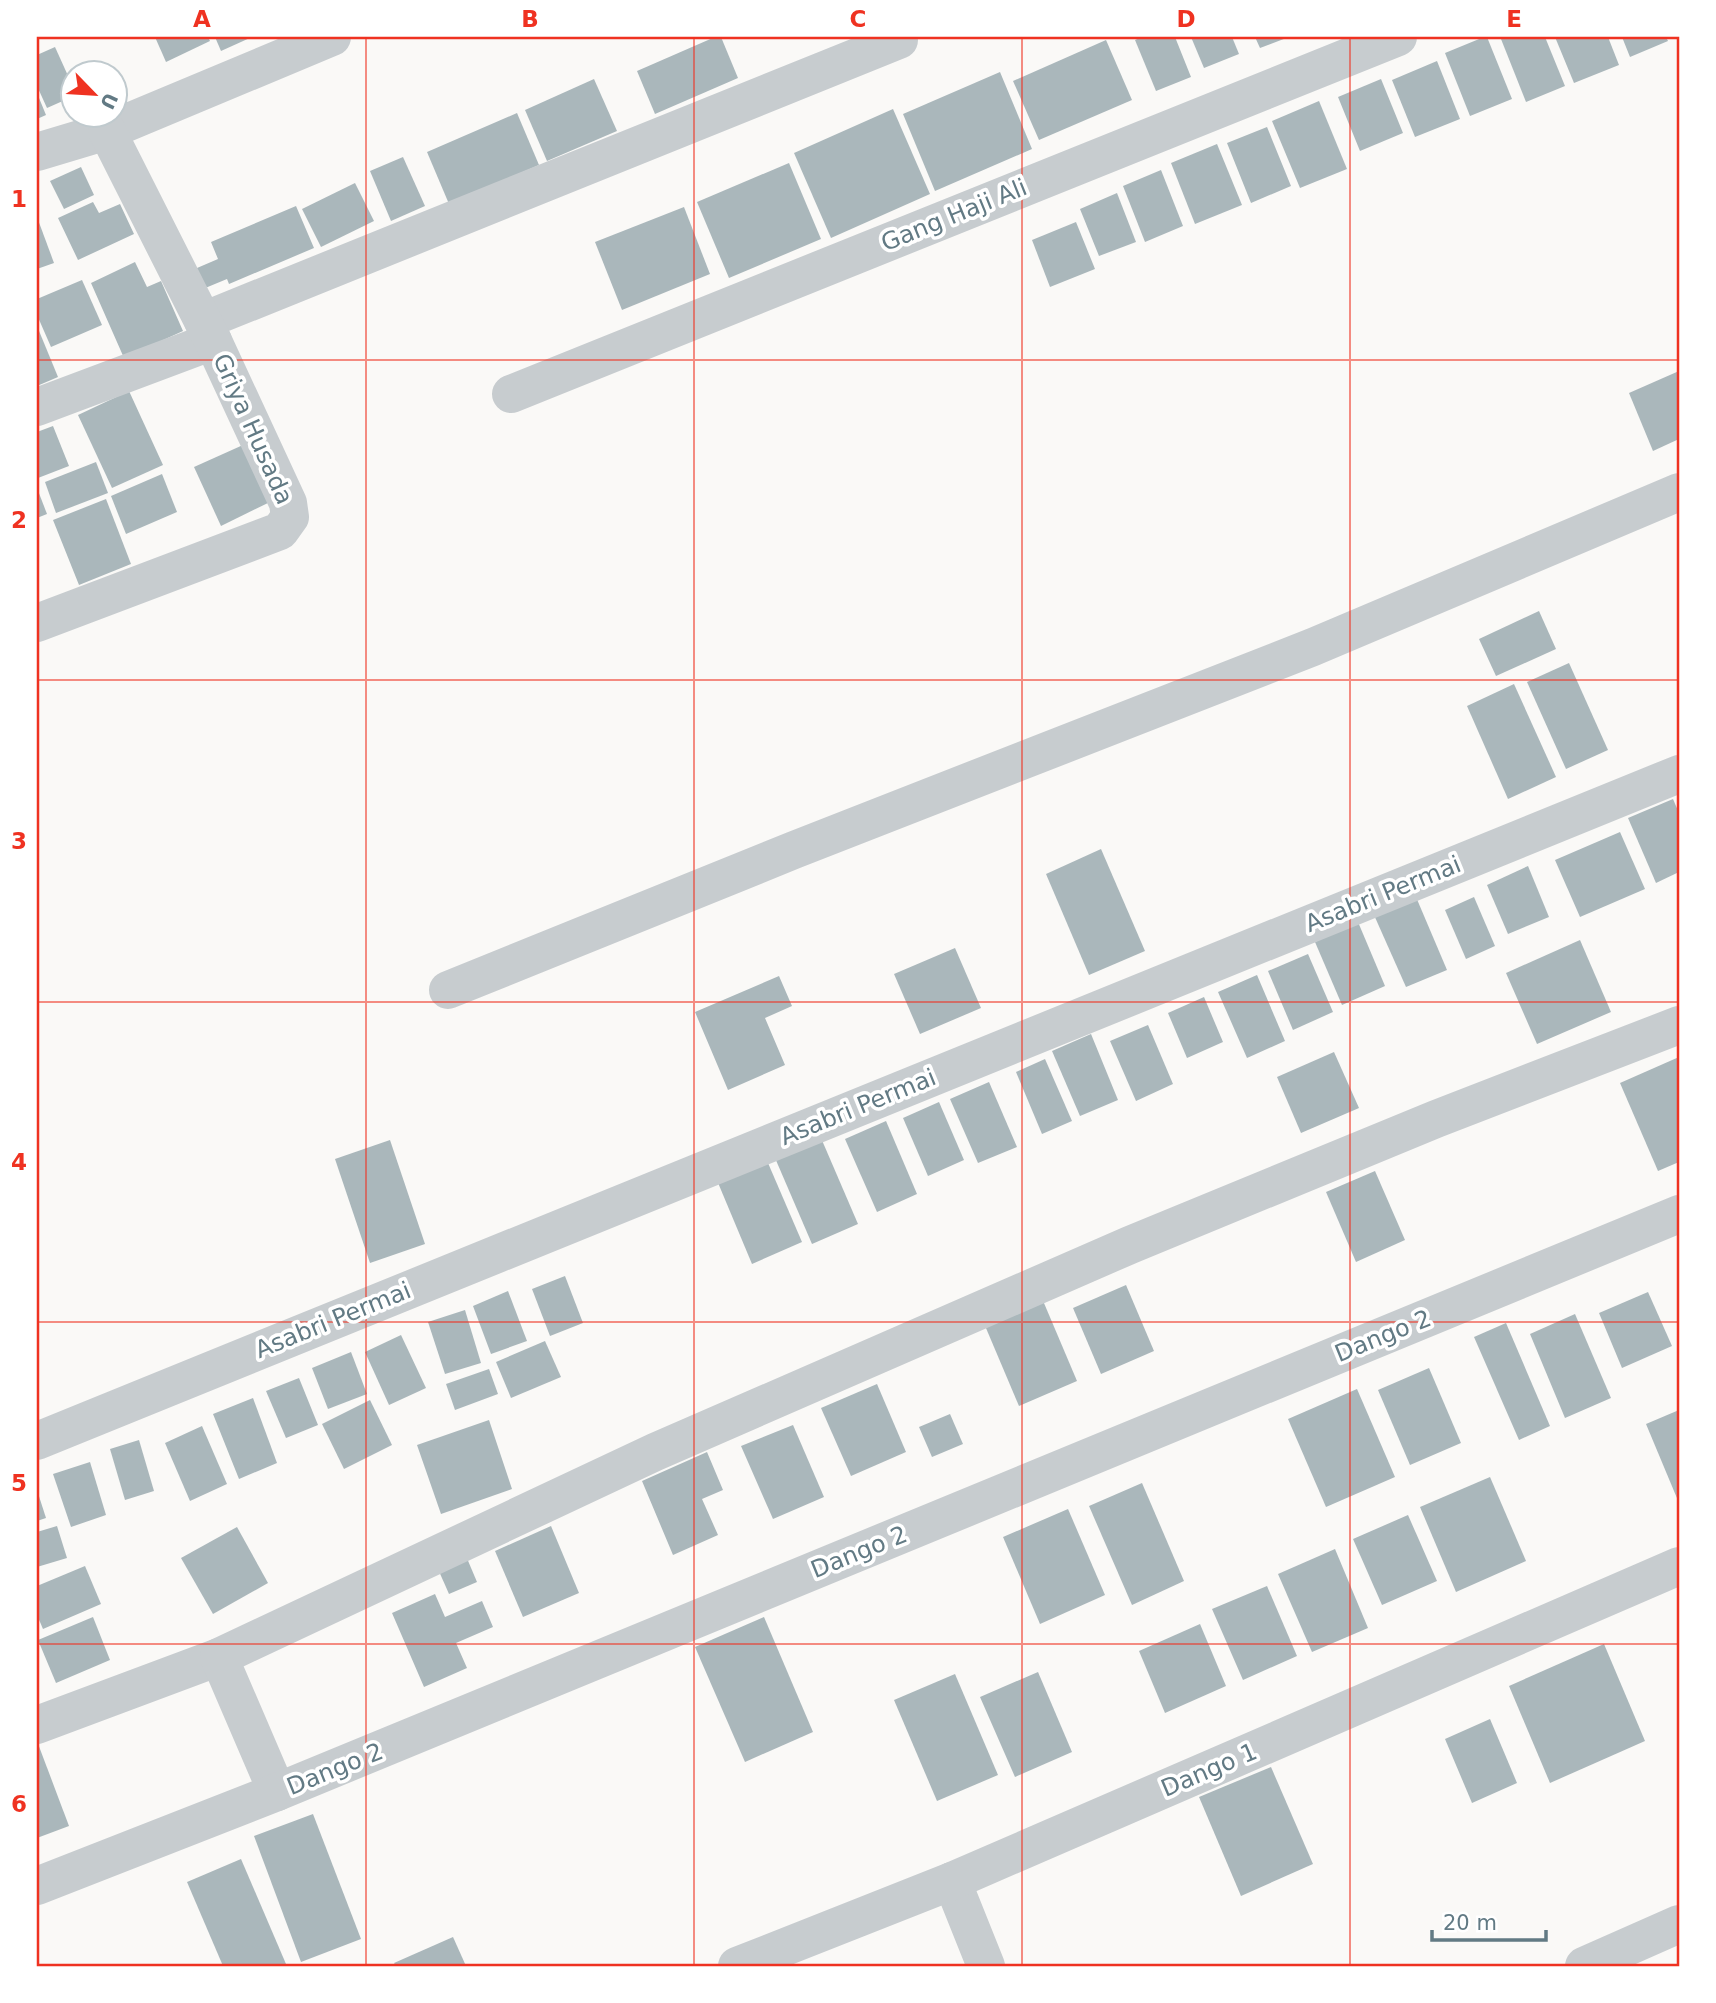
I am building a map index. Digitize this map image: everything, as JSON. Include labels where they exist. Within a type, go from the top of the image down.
[{"type":"street","points":[[37,152],[107,131],[332,37]]},
{"type":"street","name":"Gang Haji Ali","points":[[510,394],[1398,37]]},
{"type":"street","points":[[37,407],[208,331],[899,40]]},
{"type":"street","name":"Griya Husada","points":[[37,623],[280,531],[287,525],[290,517],[288,503],[208,331],[107,131]]},
{"type":"street","points":[[448,990],[794,850],[1313,648],[1679,492]]},
{"type":"street","name":"Asabri Permai","points":[[37,1441],[1679,774]]},
{"type":"street","points":[[37,1725],[219,1657],[654,1452],[1130,1245],[1436,1119],[1679,1025]]},
{"type":"street","name":"Dango 2","points":[[37,1886],[277,1793],[1679,1213]]},
{"type":"street","name":"Dango 1","points":[[737,1966],[952,1881],[1679,1566]]},
{"type":"street","points":[[219,1657],[277,1793]]},
{"type":"street","points":[[952,1881],[986,1966]]},
{"type":"street","points":[[1584,1966],[1679,1924]]},
{"type":"building","points":[[155,37],[208,37],[210,41],[166,62]]},
{"type":"building","points":[[215,37],[252,37],[221,51]]},
{"type":"building","points":[[715,37],[721,37],[738,78],[655,114],[637,71]]},
{"type":"building","points":[[1142,37],[1175,37],[1191,77],[1156,91],[1135,40]]},
{"type":"building","points":[[1191,37],[1232,37],[1239,54],[1204,68]]},
{"type":"building","points":[[1255,37],[1289,37],[1260,48]]},
{"type":"building","points":[[1487,37],[1512,99],[1470,116],[1445,53]]},
{"type":"building","points":[[1545,37],[1565,86],[1526,102],[1501,39]]},
{"type":"building","points":[[1555,37],[1608,37],[1619,65],[1574,83]]},
{"type":"building","points":[[1622,37],[1666,37],[1668,41],[1630,57]]},
{"type":"building","points":[[1106,40],[1132,100],[1039,140],[1013,81]]},
{"type":"building","points":[[55,47],[61,60],[60,102],[47,108],[37,86],[37,55]]},
{"type":"building","points":[[1437,61],[1460,119],[1415,137],[1392,80]]},
{"type":"building","points":[[1000,72],[1032,149],[935,191],[903,114]]},
{"type":"building","points":[[594,79],[617,131],[547,161],[525,110]]},
{"type":"building","points":[[1381,79],[1403,133],[1360,151],[1338,97]]},
{"type":"building","points":[[37,93],[46,115],[37,119]]},
{"type":"building","points":[[1319,101],[1347,169],[1300,188],[1272,121]]},
{"type":"building","points":[[893,109],[930,194],[831,238],[794,153]]},
{"type":"building","points":[[517,113],[539,165],[449,204],[427,152]]},
{"type":"building","points":[[1267,127],[1291,186],[1251,203],[1227,143]]},
{"type":"building","points":[[1217,144],[1242,205],[1195,224],[1171,163]]},
{"type":"building","points":[[403,157],[425,206],[391,221],[370,171]]},
{"type":"building","points":[[789,163],[821,239],[729,278],[697,202]]},
{"type":"building","points":[[81,167],[94,195],[64,209],[50,181]]},
{"type":"building","points":[[1161,170],[1183,226],[1145,242],[1123,186]]},
{"type":"building","points":[[355,183],[374,221],[321,247],[302,209]]},
{"type":"building","points":[[1117,193],[1136,242],[1099,256],[1080,209]]},
{"type":"building","points":[[93,202],[99,213],[120,204],[134,234],[78,260],[58,218]]},
{"type":"building","points":[[296,206],[314,248],[229,284],[227,279],[198,291],[190,271],[218,259],[211,242]]},
{"type":"building","points":[[684,207],[710,274],[622,310],[595,242]]},
{"type":"building","points":[[37,217],[54,263],[37,269]]},
{"type":"building","points":[[1076,222],[1095,269],[1050,287],[1032,240]]},
{"type":"building","points":[[135,262],[147,287],[161,281],[183,331],[124,358],[91,283]]},
{"type":"building","points":[[82,280],[102,325],[51,347],[37,315],[37,299]]},
{"type":"building","points":[[37,326],[58,377],[37,386]]},
{"type":"building","points":[[1679,371],[1679,439],[1653,451],[1629,393]]},
{"type":"building","points":[[129,391],[163,465],[112,488],[78,415]]},
{"type":"building","points":[[53,426],[69,466],[38,478],[37,432]]},
{"type":"building","points":[[243,445],[270,502],[221,526],[194,467]]},
{"type":"building","points":[[96,462],[108,493],[56,513],[45,482]]},
{"type":"building","points":[[162,474],[177,512],[126,534],[111,496]]},
{"type":"building","points":[[37,488],[47,514],[37,518]]},
{"type":"building","points":[[106,499],[131,564],[79,585],[53,520]]},
{"type":"building","points":[[1539,611],[1556,649],[1496,676],[1479,639]]},
{"type":"building","points":[[1569,663],[1608,750],[1566,769],[1527,682]]},
{"type":"building","points":[[1514,684],[1556,777],[1508,799],[1467,706]]},
{"type":"building","points":[[1673,799],[1679,813],[1679,872],[1656,883],[1628,818]]},
{"type":"building","points":[[1620,832],[1645,889],[1580,917],[1555,860]]},
{"type":"building","points":[[1101,849],[1145,951],[1089,975],[1046,874]]},
{"type":"building","points":[[1528,866],[1549,917],[1508,934],[1487,885]]},
{"type":"building","points":[[1416,897],[1447,970],[1406,987],[1374,915]]},
{"type":"building","points":[[1474,897],[1495,946],[1466,959],[1445,910]]},
{"type":"building","points":[[1358,922],[1385,986],[1342,1005],[1315,942]]},
{"type":"building","points":[[1580,940],[1611,1012],[1537,1044],[1506,973]]},
{"type":"building","points":[[955,948],[981,1008],[920,1034],[894,974]]},
{"type":"building","points":[[1308,954],[1333,1012],[1293,1030],[1268,971]]},
{"type":"building","points":[[1257,975],[1285,1041],[1247,1058],[1218,992]]},
{"type":"building","points":[[779,976],[792,1006],[765,1018],[785,1065],[728,1090],[695,1012]]},
{"type":"building","points":[[1204,997],[1223,1042],[1187,1058],[1168,1013]]},
{"type":"building","points":[[1148,1025],[1173,1084],[1136,1101],[1110,1041]]},
{"type":"building","points":[[1091,1034],[1118,1100],[1080,1116],[1052,1051]]},
{"type":"building","points":[[1334,1052],[1359,1108],[1301,1133],[1277,1077]]},
{"type":"building","points":[[1679,1057],[1679,1162],[1658,1171],[1620,1083]]},
{"type":"building","points":[[1045,1059],[1072,1121],[1042,1134],[1016,1072]]},
{"type":"building","points":[[989,1082],[1017,1147],[978,1163],[950,1099]]},
{"type":"building","points":[[939,1102],[964,1160],[928,1176],[903,1118]]},
{"type":"building","points":[[886,1121],[917,1194],[877,1212],[845,1139]]},
{"type":"building","points":[[818,1131],[858,1224],[812,1244],[772,1151]]},
{"type":"building","points":[[390,1140],[425,1244],[370,1263],[335,1159]]},
{"type":"building","points":[[765,1156],[802,1242],[752,1264],[716,1178]]},
{"type":"building","points":[[1375,1171],[1405,1240],[1356,1262],[1326,1192]]},
{"type":"building","points":[[565,1276],[583,1323],[550,1336],[532,1289]]},
{"type":"building","points":[[1126,1285],[1154,1351],[1101,1374],[1073,1308]]},
{"type":"building","points":[[508,1291],[527,1341],[491,1354],[473,1306]]},
{"type":"building","points":[[1648,1292],[1672,1346],[1622,1368],[1599,1313]]},
{"type":"building","points":[[1041,1296],[1077,1381],[1019,1406],[983,1321]]},
{"type":"building","points":[[465,1310],[481,1363],[445,1374],[428,1322]]},
{"type":"building","points":[[1575,1314],[1611,1398],[1565,1418],[1530,1334]]},
{"type":"building","points":[[1506,1323],[1550,1426],[1519,1440],[1474,1337]]},
{"type":"building","points":[[401,1335],[426,1388],[389,1405],[365,1352]]},
{"type":"building","points":[[545,1341],[561,1377],[511,1398],[496,1362]]},
{"type":"building","points":[[351,1352],[367,1394],[328,1409],[312,1368]]},
{"type":"building","points":[[1429,1368],[1461,1443],[1410,1465],[1378,1390]]},
{"type":"building","points":[[489,1369],[498,1394],[455,1410],[446,1384]]},
{"type":"building","points":[[299,1378],[318,1425],[286,1438],[266,1391]]},
{"type":"building","points":[[877,1384],[906,1452],[851,1476],[821,1408]]},
{"type":"building","points":[[1357,1389],[1395,1477],[1326,1507],[1288,1419]]},
{"type":"building","points":[[253,1398],[277,1463],[239,1479],[213,1414]]},
{"type":"building","points":[[370,1400],[392,1445],[344,1469],[322,1424]]},
{"type":"building","points":[[1679,1410],[1679,1503],[1646,1424]]},
{"type":"building","points":[[950,1414],[963,1444],[932,1457],[919,1427]]},
{"type":"building","points":[[489,1420],[512,1489],[441,1514],[417,1445]]},
{"type":"building","points":[[793,1425],[824,1497],[773,1519],[741,1446]]},
{"type":"building","points":[[202,1426],[227,1484],[190,1501],[165,1443]]},
{"type":"building","points":[[139,1440],[154,1491],[125,1500],[110,1449]]},
{"type":"building","points":[[707,1452],[723,1490],[702,1499],[718,1535],[673,1555],[642,1481]]},
{"type":"building","points":[[90,1462],[106,1515],[71,1527],[53,1474]]},
{"type":"building","points":[[1490,1477],[1526,1561],[1456,1592],[1420,1507]]},
{"type":"building","points":[[1142,1483],[1184,1581],[1132,1605],[1089,1506]]},
{"type":"building","points":[[37,1490],[46,1518],[37,1521]]},
{"type":"building","points":[[1068,1509],[1105,1595],[1040,1624],[1003,1537]]},
{"type":"building","points":[[1408,1515],[1437,1581],[1382,1605],[1353,1539]]},
{"type":"building","points":[[57,1526],[67,1558],[37,1567],[37,1532]]},
{"type":"building","points":[[551,1526],[579,1593],[523,1617],[495,1551]]},
{"type":"building","points":[[237,1527],[268,1583],[213,1614],[181,1558]]},
{"type":"building","points":[[1335,1549],[1368,1628],[1312,1652],[1278,1574]]},
{"type":"building","points":[[466,1556],[477,1582],[449,1594],[438,1569]]},
{"type":"building","points":[[85,1566],[101,1604],[43,1629],[37,1615],[37,1586]]},
{"type":"building","points":[[1267,1586],[1297,1656],[1243,1680],[1212,1609]]},
{"type":"building","points":[[435,1594],[445,1617],[482,1601],[493,1627],[456,1643],[467,1668],[424,1687],[392,1613]]},
{"type":"building","points":[[93,1617],[110,1660],[56,1683],[38,1640]]},
{"type":"building","points":[[764,1617],[813,1732],[745,1762],[695,1647]]},
{"type":"building","points":[[1200,1624],[1226,1686],[1165,1713],[1139,1651]]},
{"type":"building","points":[[1604,1644],[1645,1741],[1550,1783],[1509,1686]]},
{"type":"building","points":[[1038,1672],[1072,1752],[1015,1777],[980,1697]]},
{"type":"building","points":[[955,1674],[998,1775],[937,1801],[894,1700]]},
{"type":"building","points":[[1490,1719],[1517,1783],[1472,1803],[1445,1739]]},
{"type":"building","points":[[37,1741],[69,1826],[37,1838]]},
{"type":"building","points":[[1271,1767],[1313,1864],[1241,1896],[1199,1797]]},
{"type":"building","points":[[313,1814],[361,1939],[301,1962],[254,1836]]},
{"type":"building","points":[[241,1859],[286,1964],[223,1966],[187,1882]]},
{"type":"building","points":[[453,1937],[466,1966],[396,1966],[394,1963]]}]
